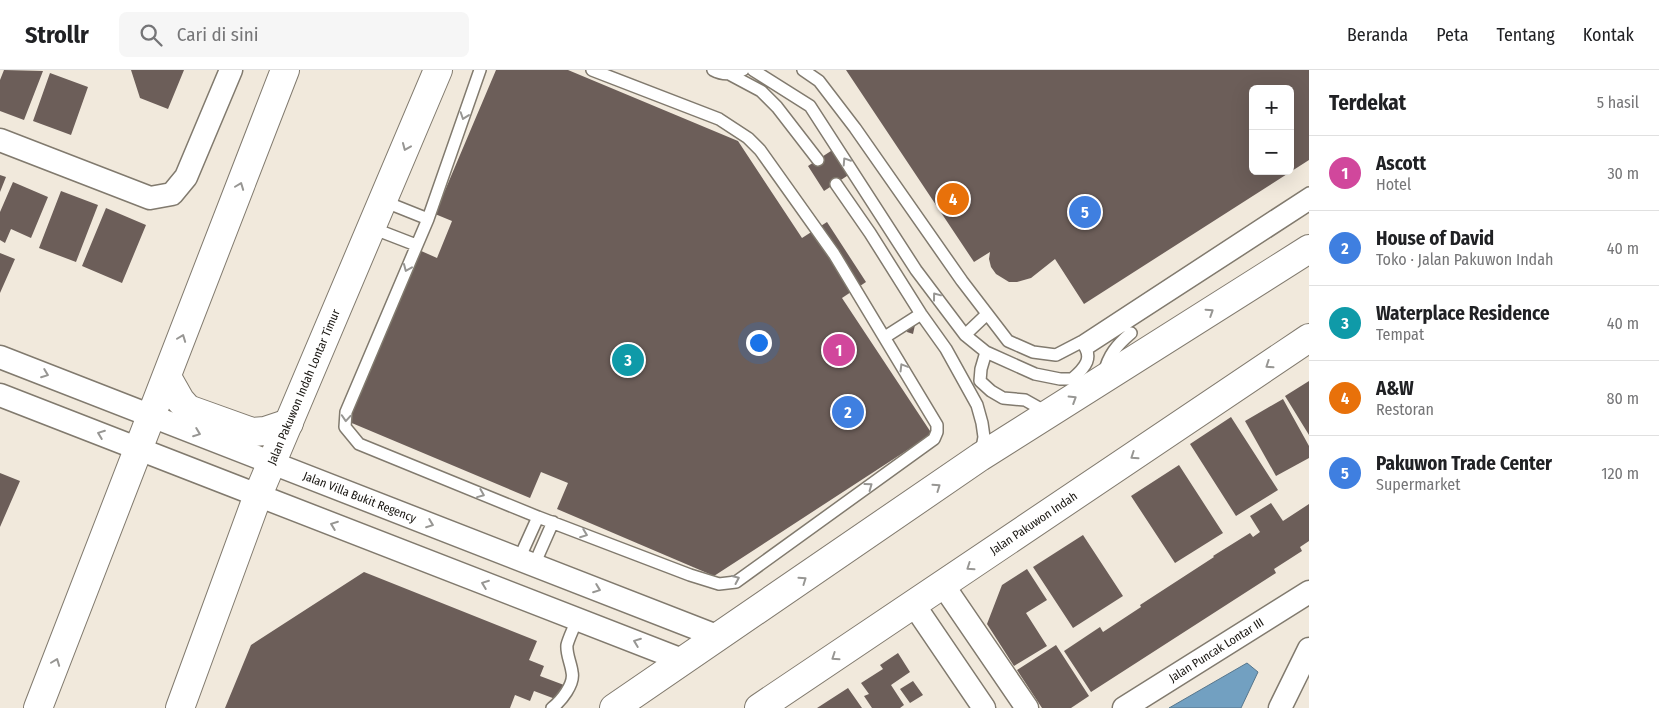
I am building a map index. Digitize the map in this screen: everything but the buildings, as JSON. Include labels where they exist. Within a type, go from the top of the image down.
[{"type":"street","points":[[0,140],[150,198],[172,194],[186,176],[231,70]]},
{"type":"street","points":[[38,708],[285,70]]},
{"type":"street","name":"Jalan Pakuwon Indah Lontar Timur","points":[[180,708],[258,496],[438,70]]},
{"type":"street","points":[[614,708],[980,457],[1048,416],[1309,249]]},
{"type":"street","name":"Jalan Pakuwon Indah","points":[[759,708],[1309,338]]},
{"type":"street","name":"Jalan Villa Bukit Regency","points":[[0,357],[719,637]]},
{"type":"street","points":[[167,377],[180,400],[188,408],[252,432],[265,431],[289,423]]},
{"type":"street","points":[[0,395],[682,660]]},
{"type":"street","points":[[359,534],[372,501]]},
{"type":"street","points":[[943,585],[1027,708]]},
{"type":"street","name":"Jalan Puncak Lontar III","points":[[1124,708],[1309,592]]},
{"type":"street","points":[[914,605],[981,707]]},
{"type":"street","points":[[1280,708],[1309,649]]},
{"type":"lane","points":[[480,70],[428,219],[346,412],[346,426],[359,444],[538,517],[690,575],[719,584],[736,582],[934,439],[937,425],[834,254],[760,150],[748,138],[719,119],[592,70]]},
{"type":"lane","points":[[713,70],[718,73],[731,75],[761,91],[777,107],[818,160]]},
{"type":"lane","points":[[731,75],[743,70]]},
{"type":"lane","points":[[753,70],[810,106],[916,270],[965,335],[986,352],[1035,374],[1060,379],[1072,379],[1083,369],[1088,359],[1084,346]]},
{"type":"lane","points":[[803,70],[819,81],[856,128],[986,315],[1008,341],[1033,352],[1056,354],[1084,346],[1309,205]]},
{"type":"lane","points":[[836,184],[946,349],[977,405],[984,438],[980,457]]},
{"type":"lane","points":[[1084,346],[1309,193]]},
{"type":"lane","points":[[383,201],[428,219]]},
{"type":"lane","points":[[372,228],[416,245]]},
{"type":"lane","points":[[885,337],[921,314]]},
{"type":"lane","points":[[965,335],[986,315]]},
{"type":"lane","points":[[1103,381],[1111,354],[1118,344],[1131,333]]},
{"type":"lane","points":[[986,352],[980,381],[991,391],[1003,398],[1025,400],[1042,409],[1048,416]]},
{"type":"lane","points":[[527,562],[538,517]]},
{"type":"lane","points":[[527,562],[553,522]]},
{"type":"lane","points":[[552,708],[557,704],[572,682],[573,674],[567,646],[577,620]]},
{"type":"water","points":[[1247,663],[1258,672],[1241,708],[1169,708]]},
{"type":"place","name":"A&W","points":[[953,199]]},
{"type":"place","name":"Pakuwon Trade Center","points":[[1085,212]]},
{"type":"place","name":"Ascott","points":[[839,350]]},
{"type":"place","name":"Waterplace Residence","points":[[628,360]]},
{"type":"place","name":"House of David","points":[[848,412]]}]
